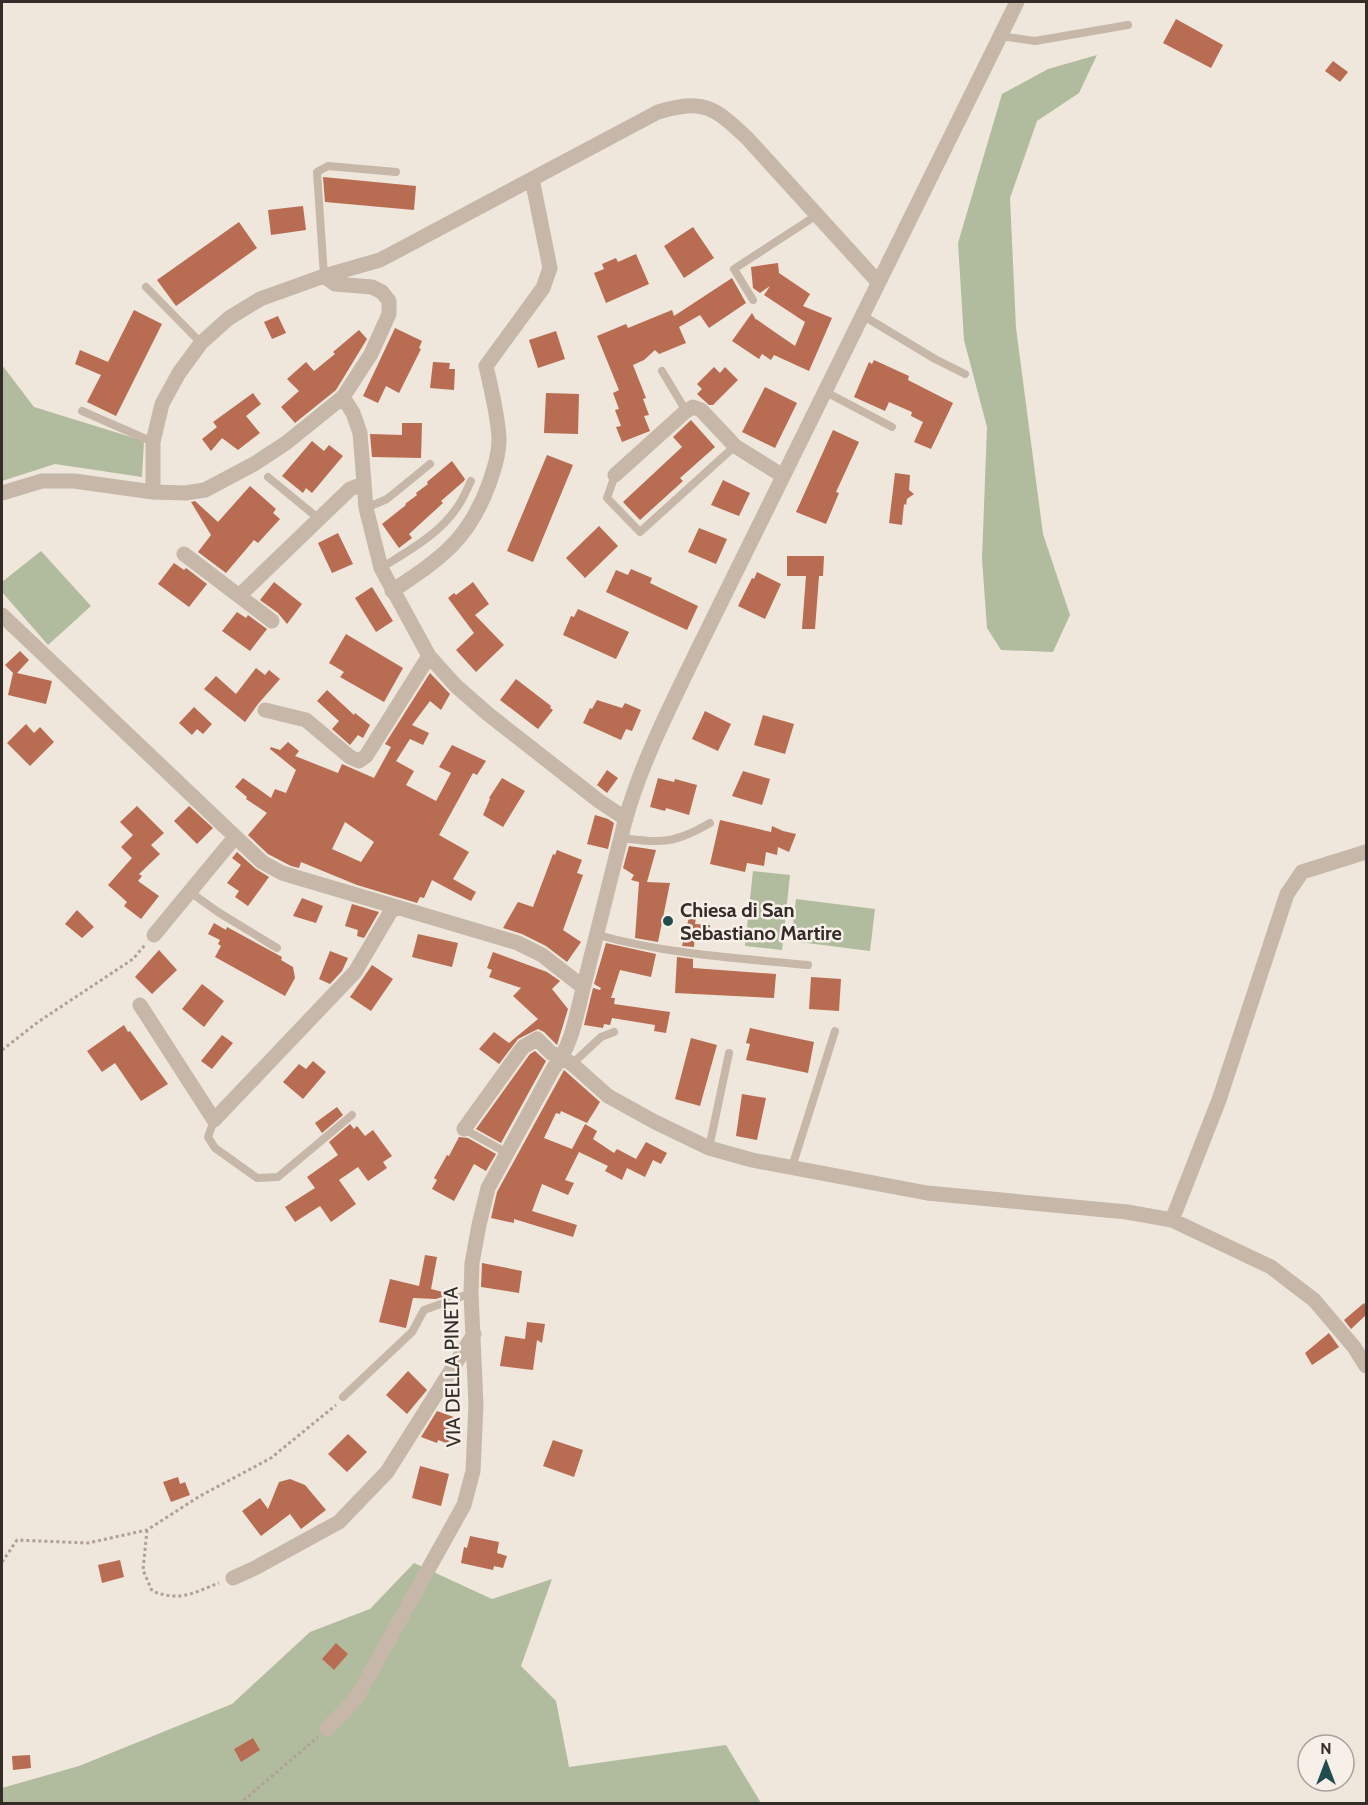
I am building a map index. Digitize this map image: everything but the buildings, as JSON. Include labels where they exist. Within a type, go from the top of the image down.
[{"type":"street","name":"VIA DELLA PINETA","points":[[327,1729],[357,1697],[464,1505],[473,1471],[476,1405],[471,1293],[472,1263],[488,1188],[553,1069],[567,1061],[583,987],[626,819],[648,759],[675,698],[783,476],[1017,2]]},
{"type":"street","points":[[153,492],[153,442],[162,404],[179,373],[201,343],[229,318],[260,299],[324,276],[380,260],[658,112],[684,105],[708,107],[728,120],[878,282]]},
{"type":"street","points":[[392,591],[433,564],[456,543],[479,509],[496,463],[499,438],[486,366],[543,288],[550,268],[532,179]]},
{"type":"street","points":[[2,493],[42,481],[74,481],[153,492],[185,493],[205,490],[254,464],[286,443],[343,397],[371,354],[389,314],[389,301],[382,292],[372,287],[335,284],[324,276]]},
{"type":"street","points":[[343,397],[353,413],[360,433],[366,508],[381,568],[429,656],[456,686],[488,714],[599,801],[626,819]]},
{"type":"street","points":[[615,475],[693,407],[701,410],[735,446],[783,476]]},
{"type":"street","points":[[239,596],[350,489],[363,484]]},
{"type":"street","points":[[184,554],[272,621]]},
{"type":"street","points":[[2,615],[262,862],[282,873],[518,943],[542,955],[583,987]]},
{"type":"street","points":[[265,710],[306,720],[350,757],[359,761],[366,756],[429,656]]},
{"type":"street","points":[[154,935],[235,837]]},
{"type":"street","points":[[1172,1220],[1219,1100],[1287,894],[1302,872],[1366,852]]},
{"type":"street","points":[[140,1005],[214,1120],[355,972],[394,906]]},
{"type":"street","points":[[464,1129],[523,1047],[537,1039],[551,1053],[567,1061],[608,1096],[654,1122],[709,1148],[752,1160],[927,1193],[1127,1212],[1172,1220],[1271,1267],[1314,1300],[1354,1347],[1366,1366]]},
{"type":"street","points":[[233,1578],[339,1522],[387,1472],[474,1334]]},
{"type":"lane","points":[[1000,36],[1014,40],[1035,41],[1128,25]]},
{"type":"lane","points":[[324,276],[317,172],[328,166],[396,172]]},
{"type":"lane","points":[[753,300],[734,269],[817,214]]},
{"type":"lane","points":[[146,287],[201,343]]},
{"type":"lane","points":[[862,314],[935,359],[965,374]]},
{"type":"lane","points":[[662,371],[686,411]]},
{"type":"lane","points":[[825,392],[892,427]]},
{"type":"lane","points":[[82,411],[153,442]]},
{"type":"lane","points":[[615,475],[608,498],[639,532],[735,446]]},
{"type":"lane","points":[[366,508],[387,499],[430,464]]},
{"type":"lane","points":[[268,477],[319,519]]},
{"type":"lane","points":[[381,568],[417,546],[440,527],[458,507],[471,481]]},
{"type":"lane","points":[[621,838],[658,843],[690,835],[710,823]]},
{"type":"lane","points":[[190,892],[277,948]]},
{"type":"lane","points":[[598,935],[637,946],[677,952],[808,965]]},
{"type":"lane","points":[[792,1167],[835,1031]]},
{"type":"lane","points":[[567,1061],[601,1037],[614,1032]]},
{"type":"lane","points":[[709,1148],[729,1053]]},
{"type":"lane","points":[[214,1120],[208,1137],[215,1148],[257,1178],[278,1177],[352,1115]]},
{"type":"lane","points":[[464,1129],[507,1153]]},
{"type":"lane","points":[[343,1397],[412,1332],[424,1310],[471,1293]]},
{"type":"path","points":[[2,1050],[38,1022],[133,959],[154,935]]},
{"type":"path","points":[[2,1562],[17,1540],[88,1543],[147,1530],[200,1496],[270,1458],[331,1410],[343,1397]]},
{"type":"path","points":[[147,1530],[143,1570],[152,1590],[166,1596],[191,1595],[233,1578]]},
{"type":"path","points":[[239,1803],[327,1729]]},
{"type":"green space","points":[[1097,55],[1079,93],[1037,121],[1010,198],[1016,328],[1043,534],[1070,615],[1053,652],[1001,650],[987,628],[982,559],[987,427],[964,340],[958,243],[1002,94],[1048,69]]},
{"type":"green space","points":[[2,365],[34,407],[144,441],[142,477],[55,464],[2,481]]},
{"type":"green space","points":[[41,551],[91,606],[48,645],[2,592],[2,582]]},
{"type":"green space","points":[[753,871],[790,875],[782,950],[745,946]]},
{"type":"green space","points":[[796,899],[875,909],[870,951],[791,941]]},
{"type":"green space","points":[[414,1563],[492,1599],[552,1579],[521,1666],[556,1701],[569,1767],[726,1745],[761,1803],[2,1804],[2,1788],[79,1766],[232,1704],[310,1632],[370,1609]]},
{"type":"place","name":"Chiesa di San Sebastiano Martire","points":[[668,921]]}]
